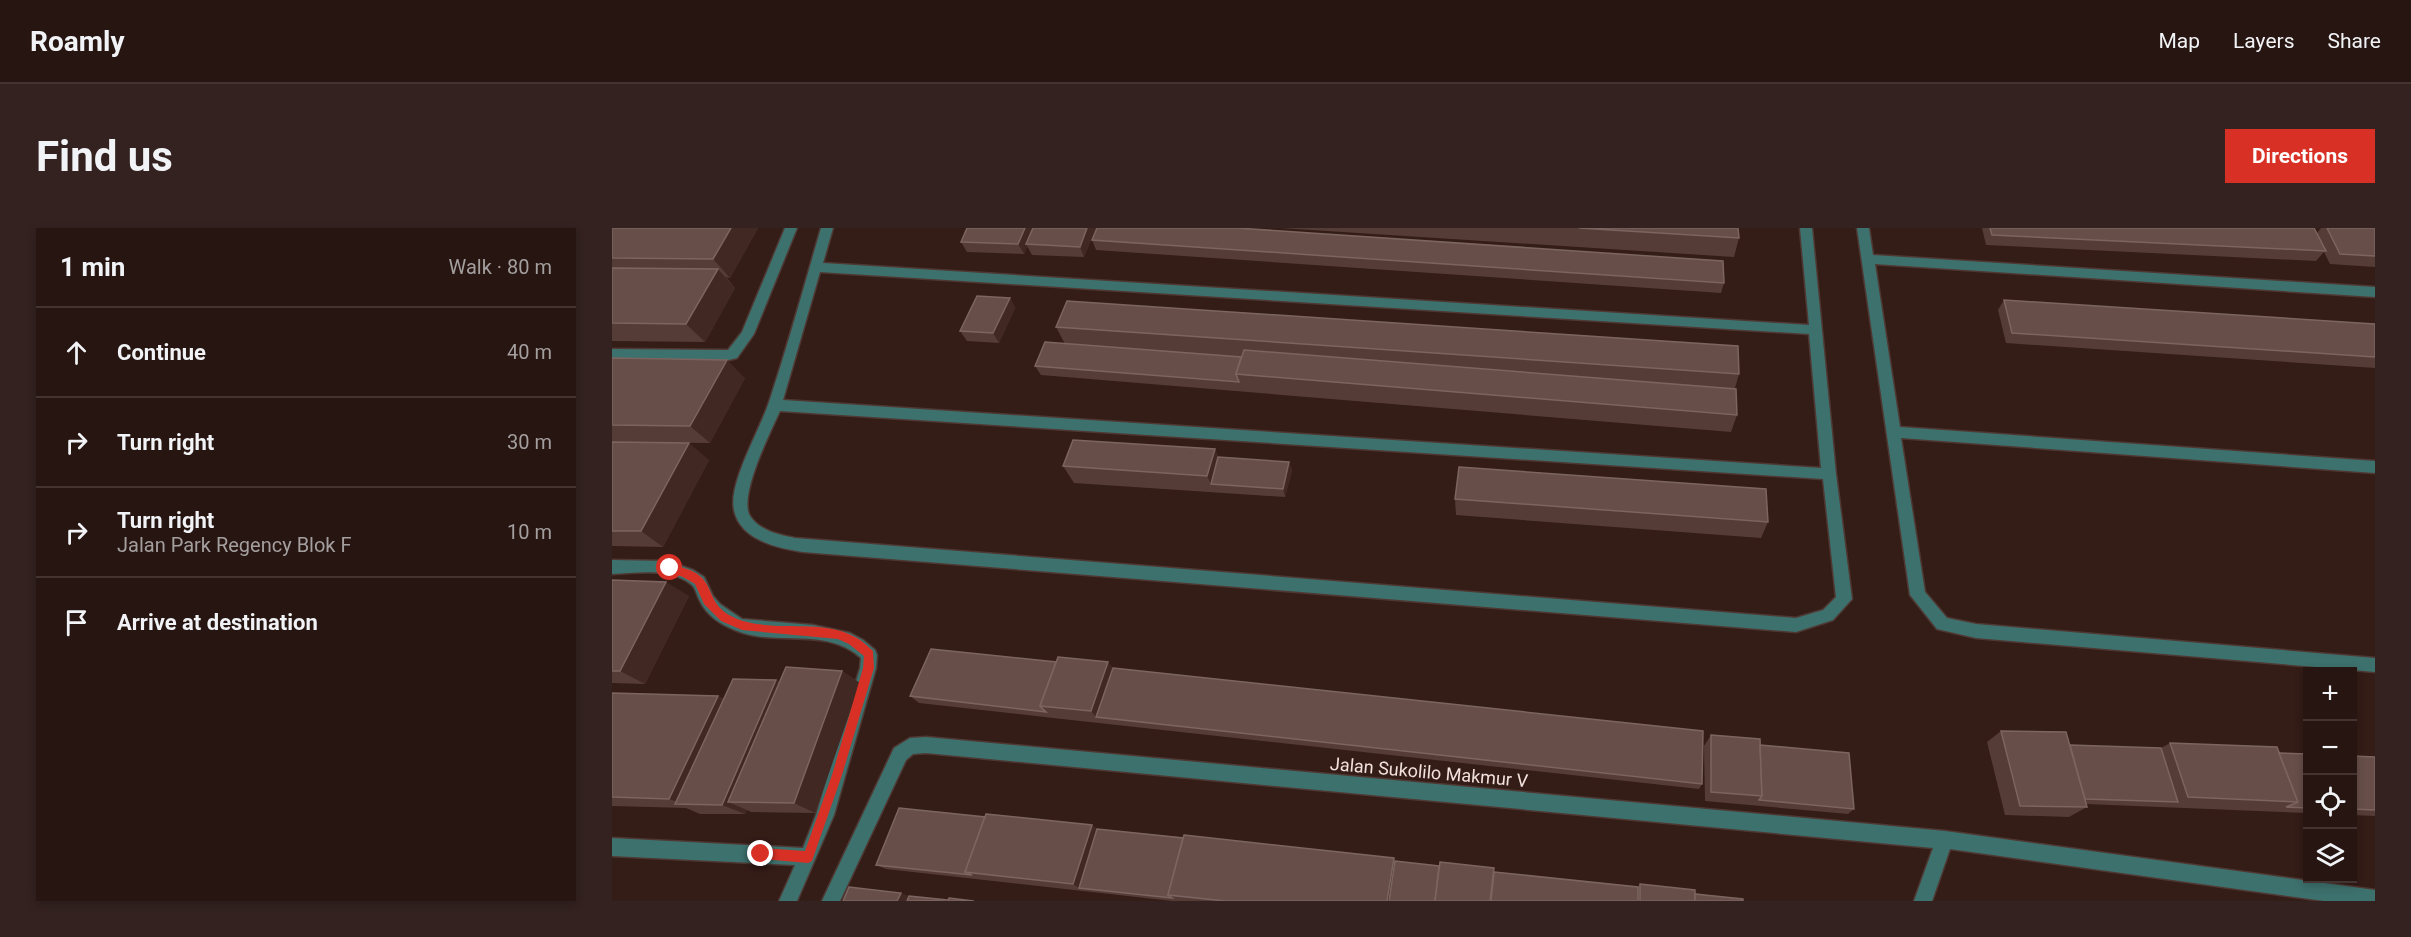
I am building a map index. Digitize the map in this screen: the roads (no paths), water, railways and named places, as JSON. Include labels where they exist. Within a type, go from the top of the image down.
[{"type":"street","points":[[612,354],[725,356],[732,354],[748,334],[791,228]]},
{"type":"street","points":[[827,228],[775,405],[741,489],[741,511],[752,526],[775,541],[827,548],[1796,625],[1828,615],[1844,599],[1829,474],[1806,228]]},
{"type":"street","points":[[1863,228],[1918,595],[1942,624],[1976,631],[2375,665]]},
{"type":"street","points":[[1867,259],[2375,292]]},
{"type":"street","points":[[815,267],[1816,330]]},
{"type":"street","points":[[775,405],[1829,474]]},
{"type":"street","points":[[1893,432],[2375,467]]},
{"type":"street","points":[[612,567],[670,568],[686,573],[699,581],[707,601],[724,618],[746,627],[838,635],[853,640],[869,655],[868,668],[837,775],[808,857],[788,901]]},
{"type":"street","name":"Jalan Sukolilo Makmur V","points":[[831,901],[895,763],[900,754],[910,746],[934,746],[1945,840],[2375,899]]},
{"type":"street","points":[[1923,901],[1945,840]]},
{"type":"street","points":[[612,847],[808,857]]}]
